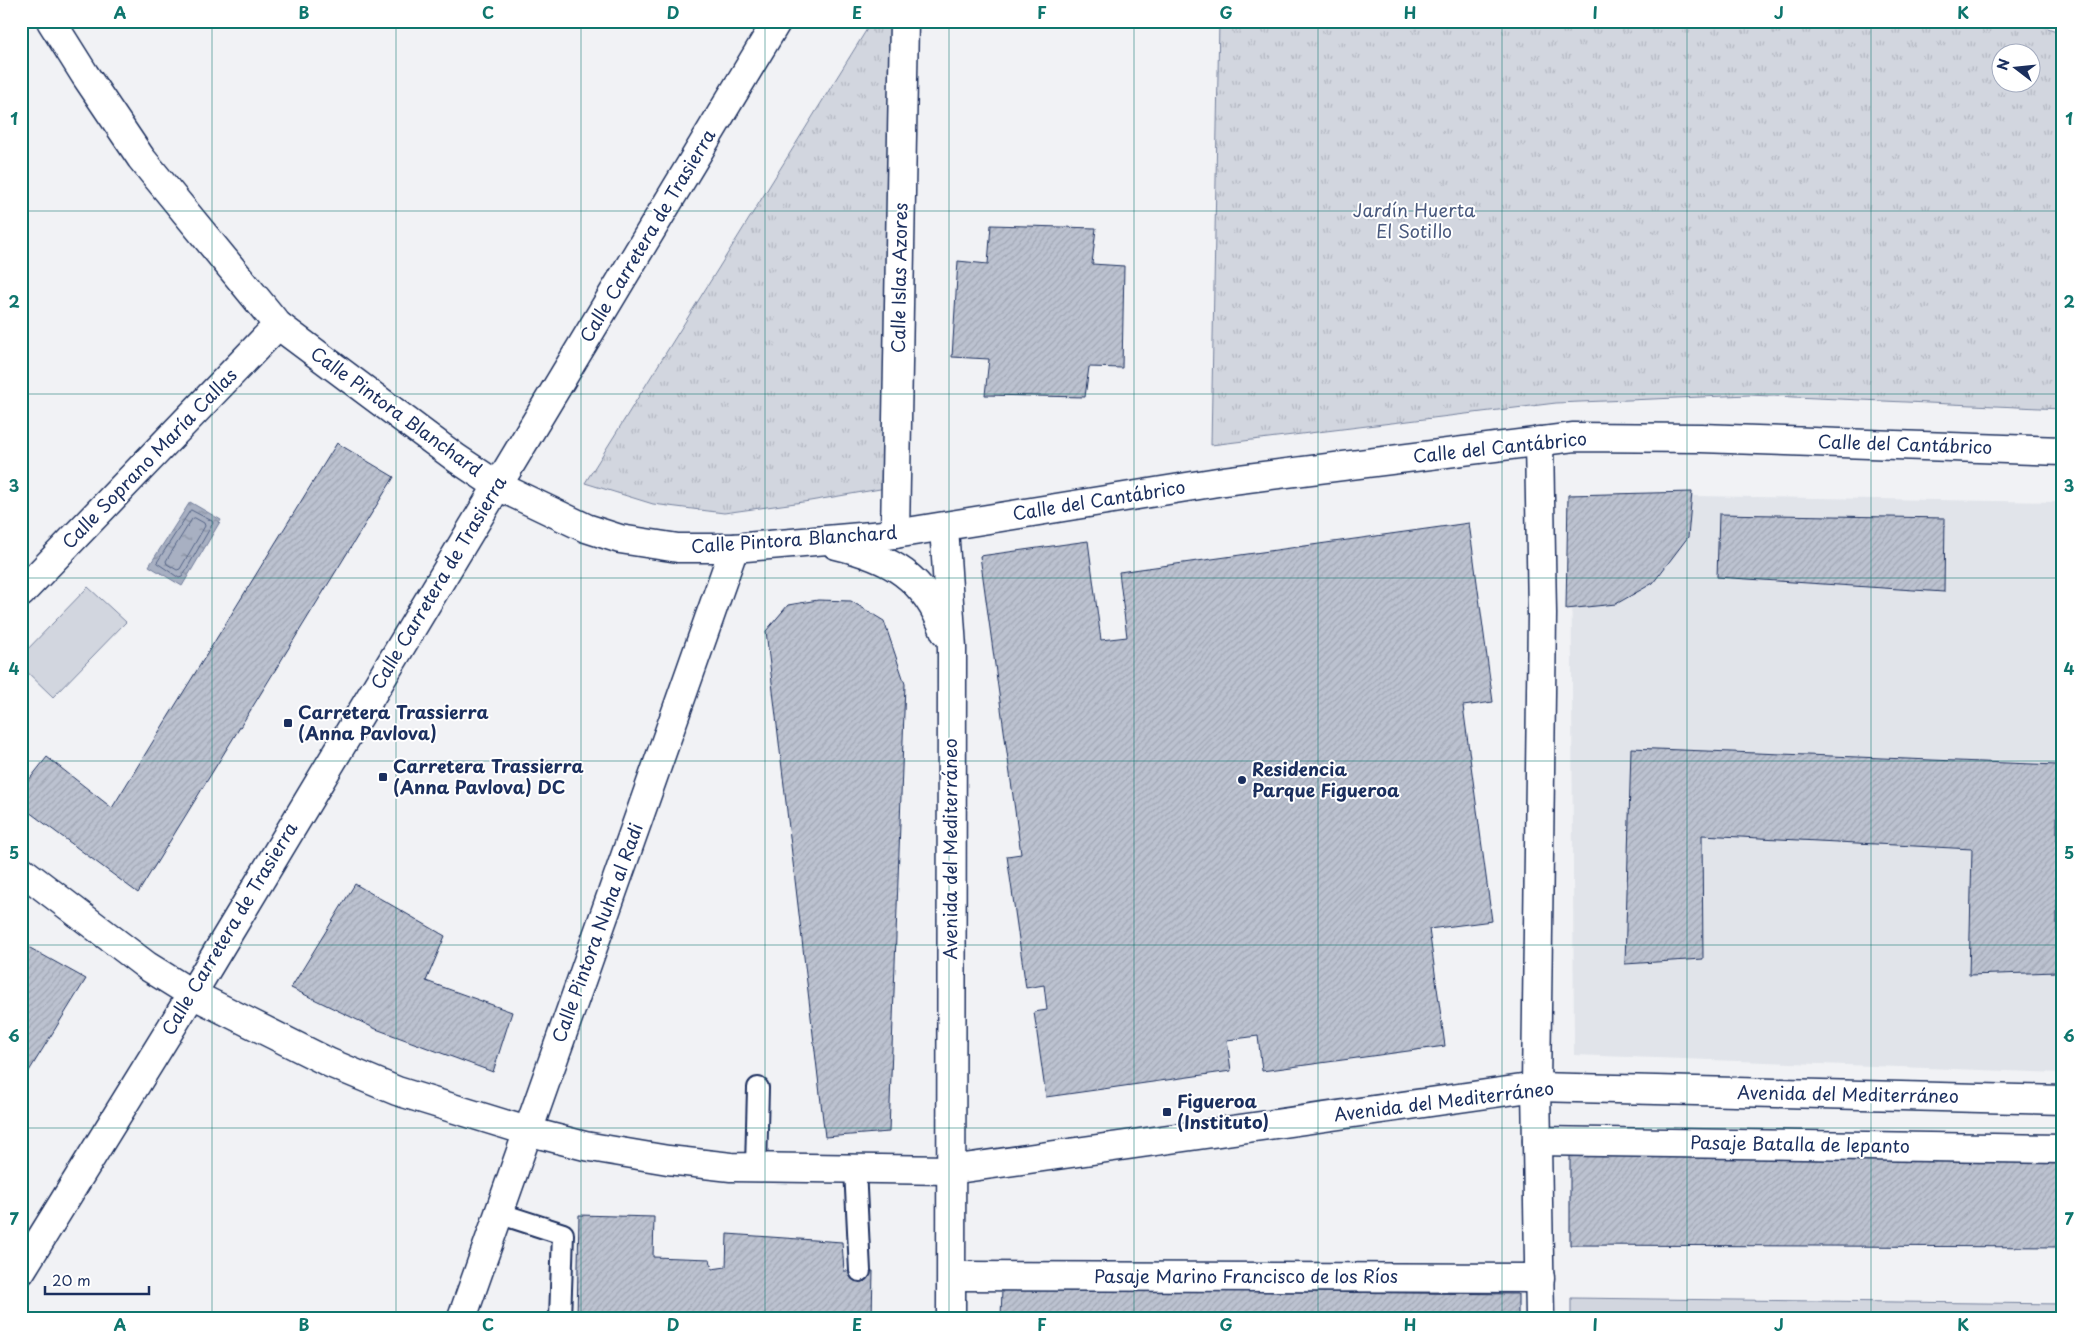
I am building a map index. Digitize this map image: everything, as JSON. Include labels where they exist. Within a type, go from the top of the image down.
[{"type":"street","name":"Calle Pintora Blanchard","points":[[52,21],[84,75],[141,158],[278,325],[456,458],[498,486],[586,528],[620,539],[678,548],[734,548],[823,541],[944,527]]},
{"type":"street","name":"Calle Carretera de Trasierra","points":[[21,1271],[192,994],[777,21]]},
{"type":"street","name":"Calle Islas Azores","points":[[895,534],[904,21]]},
{"type":"street","name":"Calle Soprano María Callas","points":[[21,593],[278,325]]},
{"type":"street","name":"Calle del Cantábrico","points":[[944,527],[1224,481],[1574,437],[1701,438],[2062,451]]},
{"type":"street","points":[[1539,441],[1542,614],[1536,1087],[1540,1318]]},
{"type":"street","name":"Avenida del Mediterráneo","points":[[944,527],[952,648],[951,1318]]},
{"type":"street","points":[[823,541],[874,556],[908,576],[934,604],[952,648]]},
{"type":"street","name":"Calle Pintora Nuha al Radi","points":[[462,1318],[734,548]]},
{"type":"street","points":[[21,870],[146,966],[192,994],[330,1063],[380,1084],[527,1131],[586,1146],[668,1160],[731,1167],[950,1170]]},
{"type":"street","name":"Avenida del Mediterráneo","points":[[950,1170],[1536,1087],[2062,1100]]},
{"type":"street","name":"Pasaje Batalla de lepanto","points":[[1537,1141],[2062,1148]]},
{"type":"street","name":"Pasaje Marino Francisco de los Ríos","points":[[952,1276],[1540,1278]]},
{"type":"lane","points":[[756,1167],[758,1088]]},
{"type":"lane","points":[[854,1169],[860,1271]]},
{"type":"lane","points":[[498,1213],[563,1234],[560,1318]]},
{"type":"shaded area","points":[[1571,494],[2062,502],[2062,1073],[1574,1055]]},
{"type":"green space","points":[[872,21],[895,21],[886,488],[724,513],[653,504],[585,483]]},
{"type":"green space","name":"Jardín Huerta El Sotillo","points":[[1219,21],[2028,21],[2062,33],[2062,409],[1749,395],[1556,403],[1211,445]]},
{"type":"green space","points":[[88,587],[126,622],[53,697],[21,666],[21,656]]},
{"type":"green space","points":[[1571,1298],[2062,1304],[2062,1318],[1571,1318]]},
{"type":"water","points":[[190,502],[221,520],[182,586],[149,566]]},
{"type":"building","points":[[991,225],[1096,228],[1092,264],[1124,266],[1122,368],[1089,367],[1085,397],[985,395],[989,359],[952,357],[958,261],[988,264]]},
{"type":"building","points":[[337,443],[394,477],[138,893],[21,806],[21,790],[47,757],[112,808]]},
{"type":"building","points":[[1692,492],[1688,537],[1653,583],[1616,604],[1566,609],[1568,495]]},
{"type":"building","points":[[1719,514],[1945,518],[1944,592],[1717,577]]},
{"type":"building","name":"Residencia Parque Figueroa","points":[[1469,523],[1493,702],[1463,706],[1492,921],[1429,929],[1445,1046],[1262,1071],[1258,1036],[1227,1040],[1231,1071],[1046,1097],[1034,1012],[1047,1010],[1044,985],[1026,988],[1007,856],[1021,854],[980,556],[1088,541],[1101,640],[1127,637],[1119,572]]},
{"type":"building","points":[[818,600],[851,601],[884,621],[905,684],[889,1132],[825,1137],[766,631],[788,605]]},
{"type":"building","points":[[1631,748],[2057,765],[2057,972],[1969,975],[1972,849],[1702,835],[1703,959],[1625,964]]},
{"type":"building","points":[[355,884],[445,936],[426,981],[512,1012],[493,1072],[376,1029],[291,988]]},
{"type":"building","points":[[21,943],[86,979],[21,1084]]},
{"type":"building","points":[[1570,1153],[2062,1158],[2062,1247],[1570,1245]]},
{"type":"building","points":[[579,1215],[654,1217],[653,1257],[710,1259],[712,1269],[726,1267],[727,1234],[842,1242],[844,1271],[873,1271],[872,1318],[577,1318]]},
{"type":"building","points":[[1002,1289],[1518,1294],[1518,1318],[1001,1318]]},
{"type":"place","name":"Carretera Trassierra (Anna Pavlova)","points":[[288,723]]},
{"type":"place","name":"Carretera Trassierra (Anna Pavlova) DC","points":[[383,777]]},
{"type":"place","name":"Residencia Parque Figueroa","points":[[1242,780]]},
{"type":"place","name":"Figueroa (Instituto)","points":[[1167,1112]]}]
